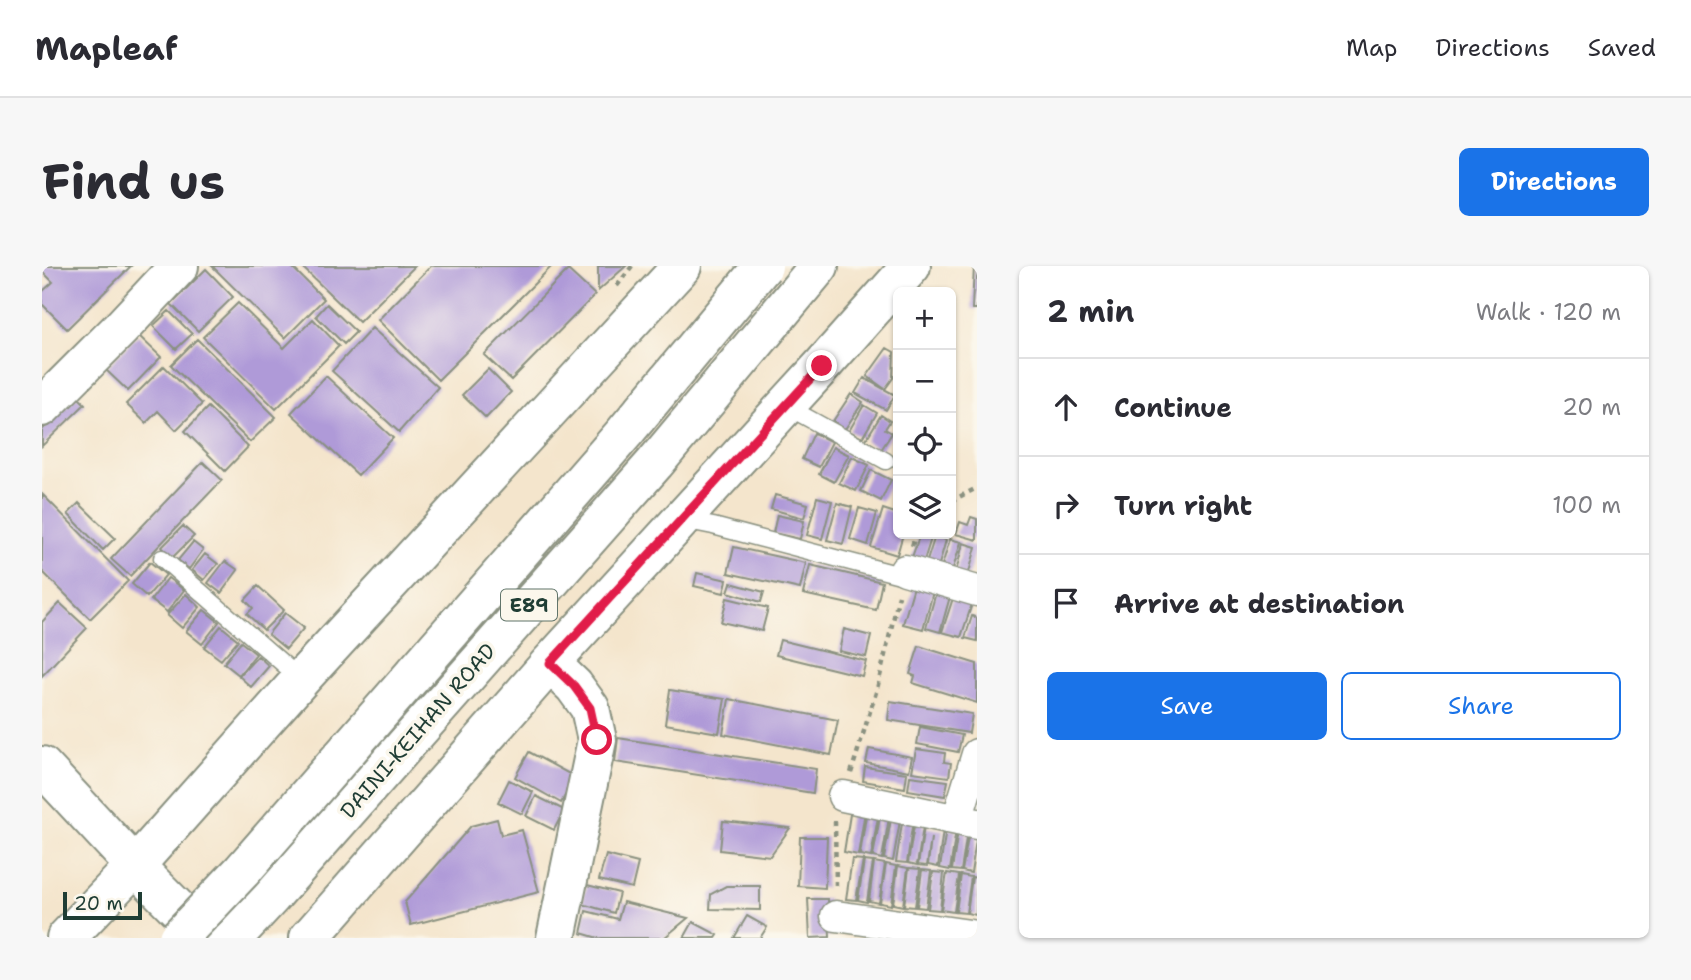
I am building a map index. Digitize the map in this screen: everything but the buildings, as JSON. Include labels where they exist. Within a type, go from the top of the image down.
[{"type":"main road","points":[[42,407],[179,266]]},
{"type":"main road","points":[[66,938],[135,866],[303,677],[682,266]]},
{"type":"main road","name":"DAINI-KEIHAN ROAD","points":[[178,938],[242,871],[625,432],[763,266]]},
{"type":"main road","name":"DAINI-KEIHAN ROAD","points":[[233,938],[654,463],[819,266]]},
{"type":"main road","points":[[309,938],[550,663],[911,266]]},
{"type":"main road","points":[[550,663],[574,686],[590,708],[597,740],[556,938]]},
{"type":"main road","points":[[42,766],[206,938]]},
{"type":"street","points":[[905,573],[977,591]]},
{"type":"street","points":[[843,796],[967,822],[977,754]]},
{"type":"street","points":[[836,916],[977,936]]},
{"type":"lane","points":[[786,406],[886,461]]},
{"type":"lane","points":[[682,520],[905,573]]},
{"type":"lane","points":[[162,558],[288,668],[303,677]]},
{"type":"path","points":[[956,498],[977,488]]},
{"type":"path","points":[[836,916],[835,820],[877,689],[915,539]]},
{"type":"route","points":[[597,740],[590,708],[574,686],[550,663],[822,366]]}]
